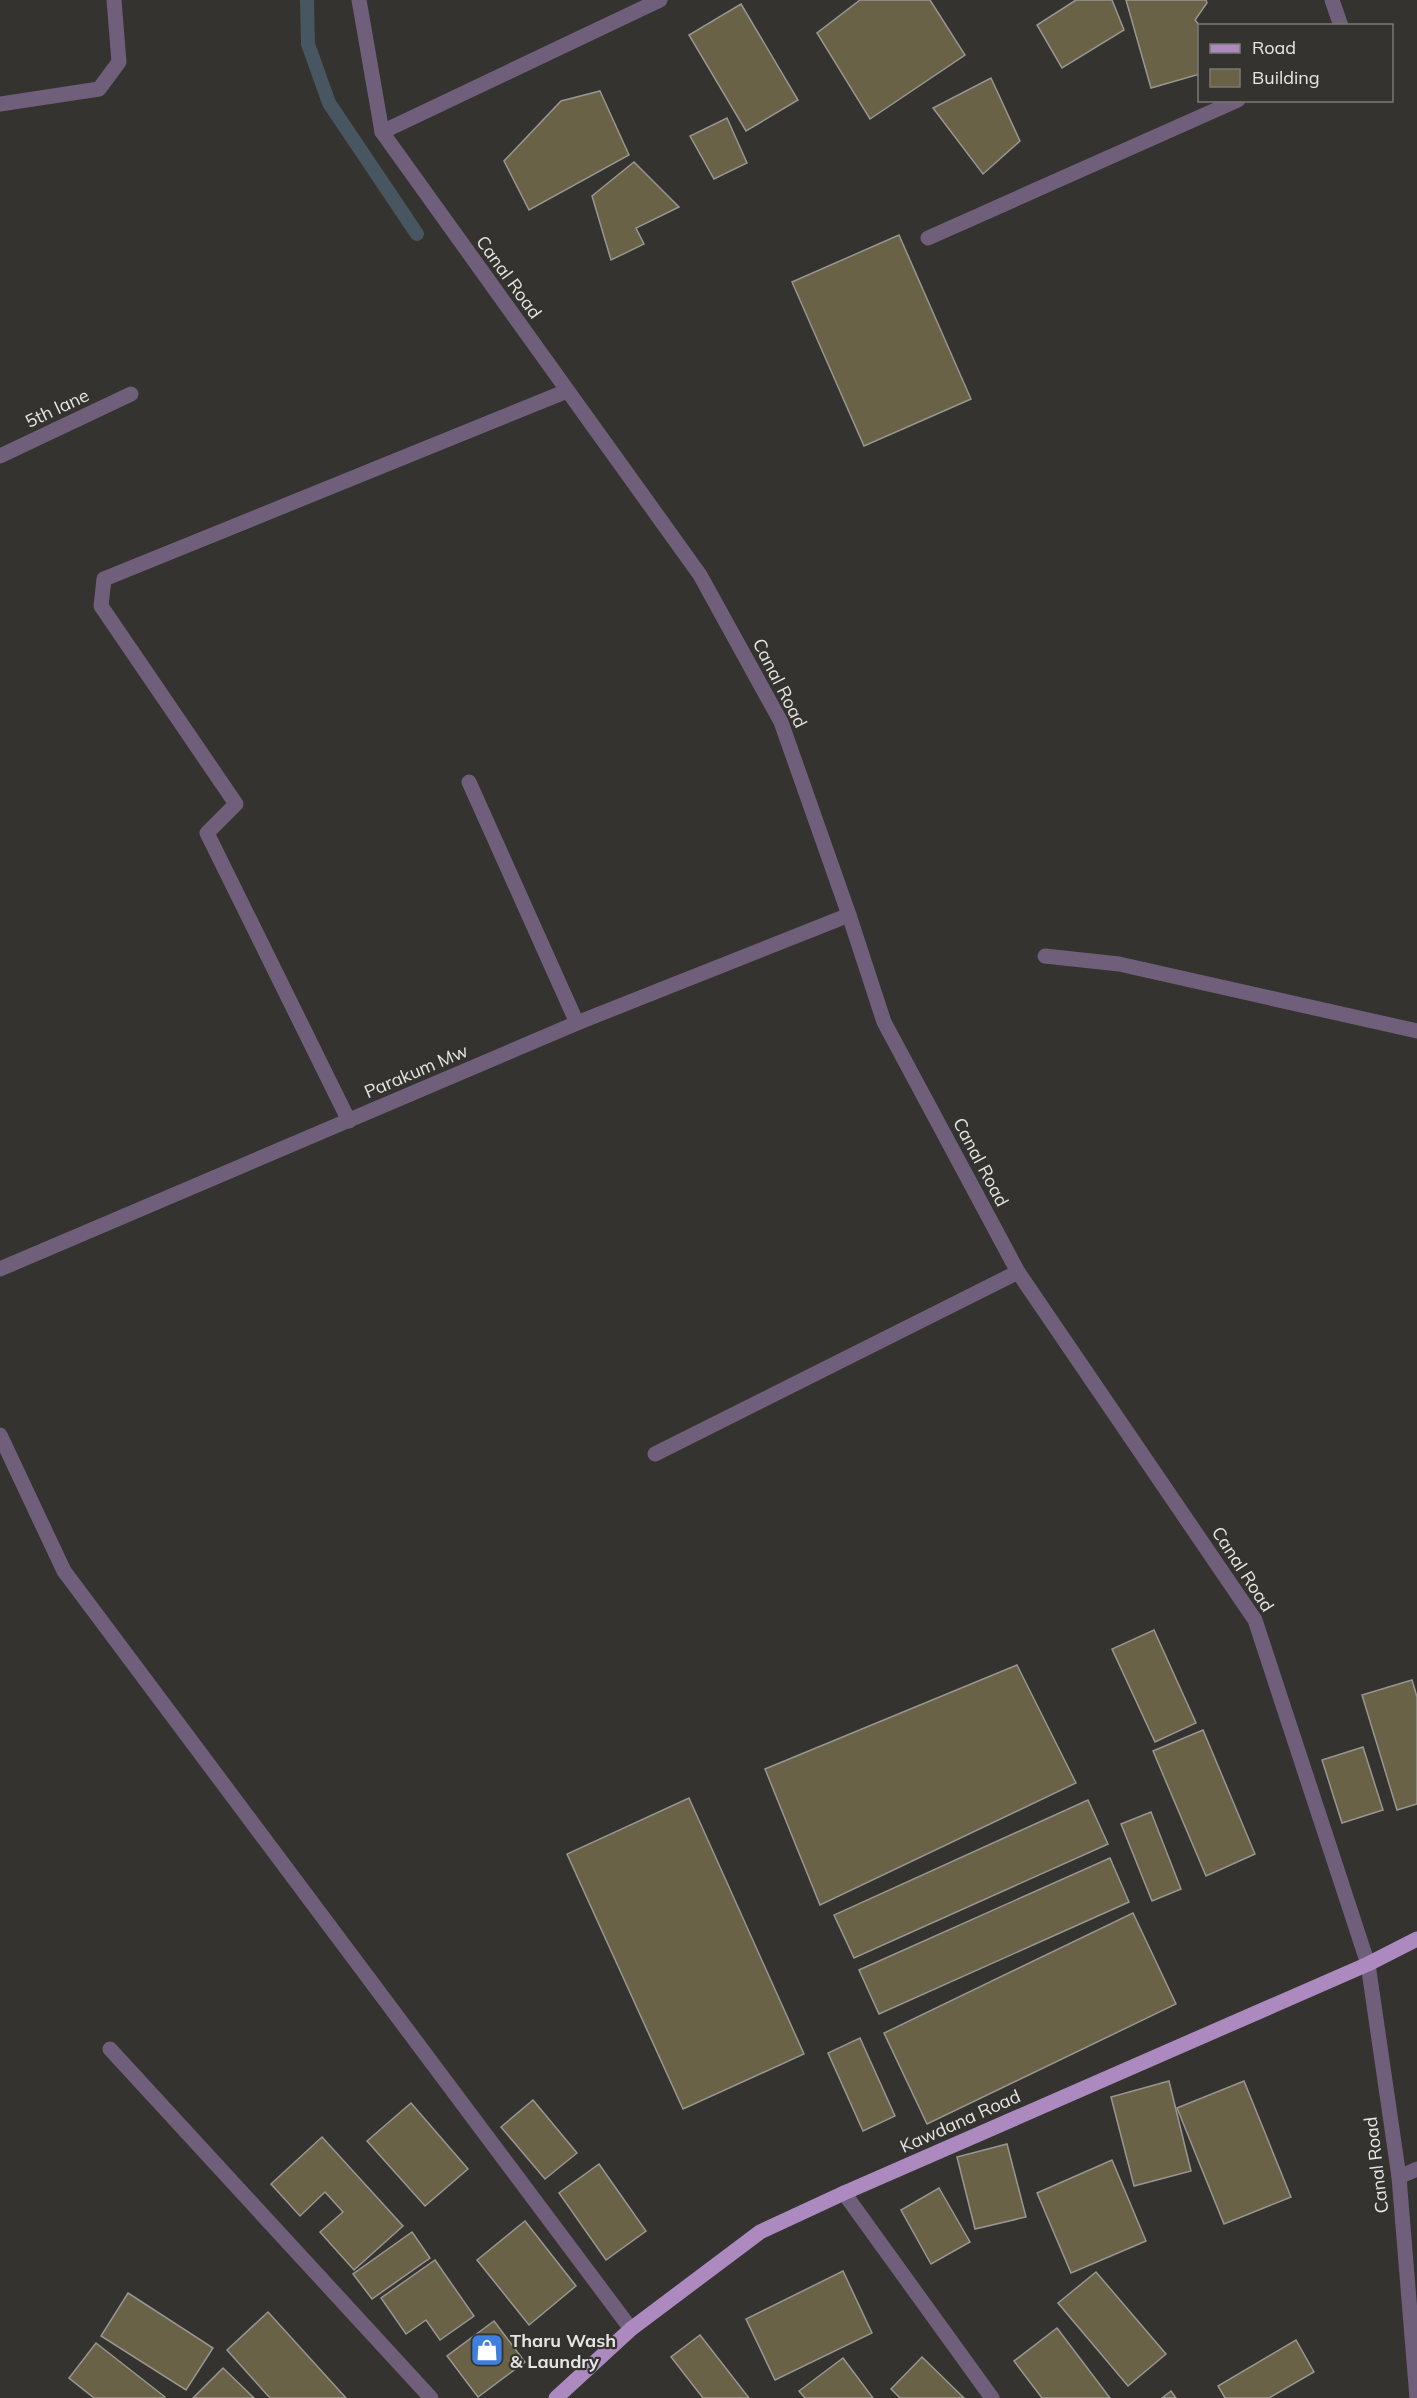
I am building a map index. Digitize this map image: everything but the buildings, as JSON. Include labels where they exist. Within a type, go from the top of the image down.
[{"type":"main road","name":"Kawdana Road","points":[[556,2398],[632,2329],[760,2232],[844,2193],[1368,1964],[1417,1939]]},
{"type":"street","points":[[0,104],[99,89],[119,62],[114,0]]},
{"type":"street","name":"Canal Road","points":[[358,0],[382,132],[700,575],[781,722],[884,1022],[1018,1272],[1255,1620],[1368,1964],[1399,2177],[1417,2398]]},
{"type":"street","points":[[382,132],[660,0]]},
{"type":"street","points":[[1332,0],[1340,24]]},
{"type":"street","points":[[928,238],[1234,102]]},
{"type":"street","points":[[349,1121],[207,833],[236,804],[101,606],[104,579],[567,391]]},
{"type":"street","name":"5th lane","points":[[0,456],[131,394]]},
{"type":"street","points":[[469,782],[577,1023]]},
{"type":"street","name":"Parakum Mw","points":[[0,1269],[577,1023],[849,915]]},
{"type":"street","points":[[1045,956],[1119,964],[1417,1031]]},
{"type":"street","points":[[655,1454],[1018,1272]]},
{"type":"street","points":[[0,1435],[64,1571],[632,2329]]},
{"type":"street","points":[[110,2049],[431,2398]]},
{"type":"street","points":[[1399,2177],[1417,2169]]},
{"type":"street","points":[[844,2193],[992,2398]]},
{"type":"waterway","points":[[307,0],[308,44],[329,103],[417,234]]},
{"type":"place","name":"Tharu Wash & Laundry","points":[[487,2350]]}]
